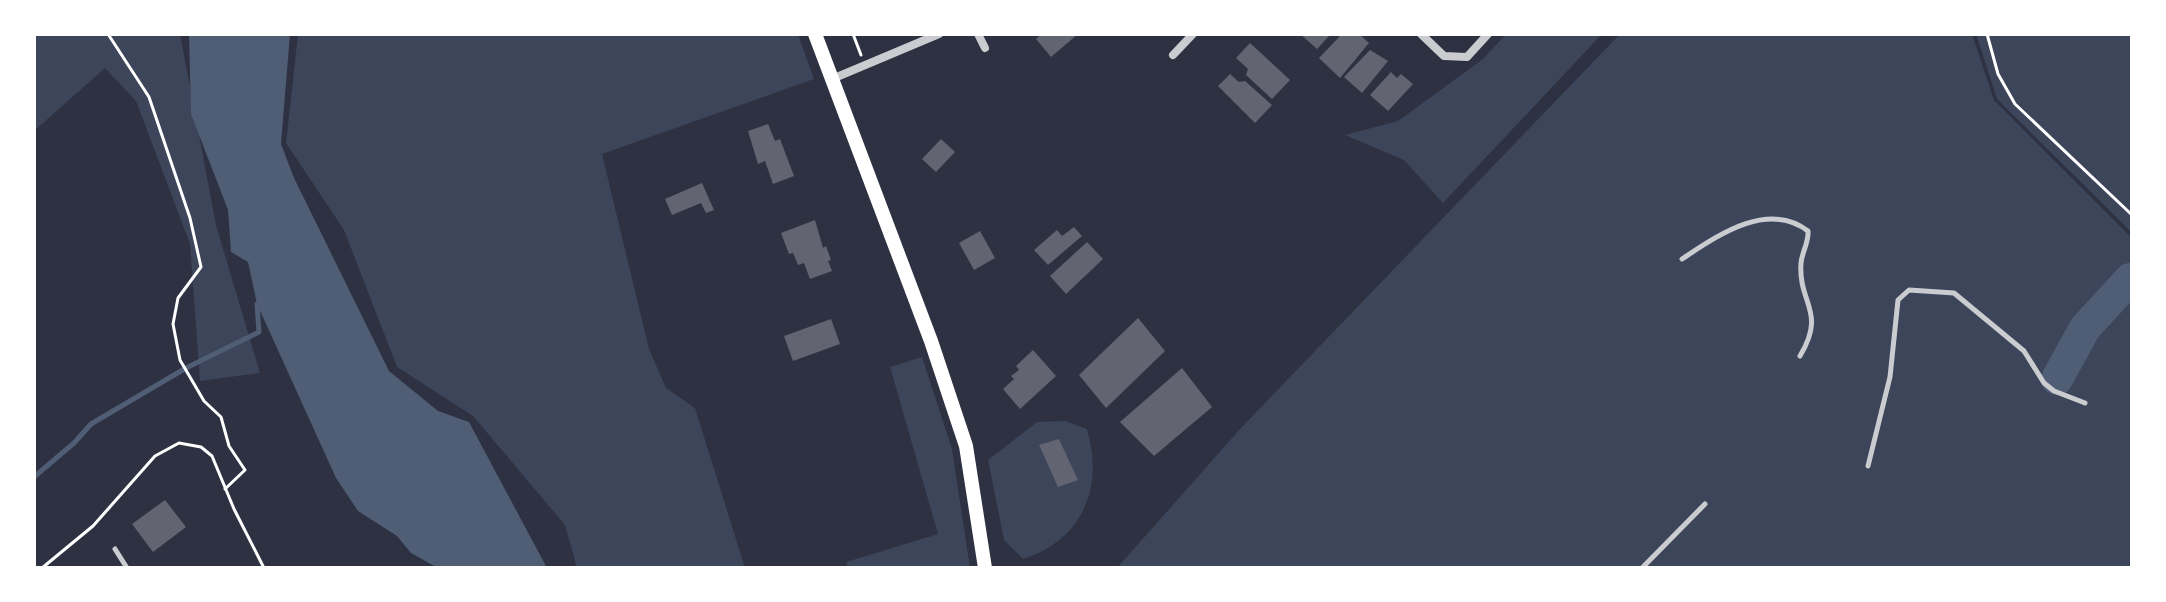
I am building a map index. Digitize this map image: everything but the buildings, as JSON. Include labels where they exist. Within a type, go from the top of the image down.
[{"type":"main road","points":[[815,34],[935,351],[966,446],[985,568]]},
{"type":"street","points":[[832,79],[939,34]]},
{"type":"street","points":[[978,34],[985,48]]},
{"type":"street","points":[[1173,55],[1193,34]]},
{"type":"street","points":[[1421,34],[1444,56],[1467,57],[1488,34]]},
{"type":"lane","points":[[1682,259],[1720,234],[1757,220],[1784,221],[1808,231],[1802,274],[1814,324],[1811,338],[1800,356]]},
{"type":"lane","points":[[1868,466],[1890,377],[1898,300],[1909,290],[1954,293],[2024,351],[2044,383],[2085,403]]},
{"type":"lane","points":[[1642,568],[1705,504]]},
{"type":"lane","points":[[115,549],[127,568]]},
{"type":"path","points":[[108,34],[149,97],[190,218],[201,267],[178,298],[173,324],[180,360],[204,401],[221,417],[229,446],[245,470],[225,489]]},
{"type":"path","points":[[853,34],[864,66]]},
{"type":"path","points":[[1987,34],[1998,74],[2015,104],[2132,215]]},
{"type":"path","points":[[42,568],[93,526],[155,456],[179,443],[201,447],[212,456],[264,568]]},
{"type":"shaded area","points":[[34,34],[180,34],[216,225],[260,373],[200,381],[190,244],[136,101],[105,68],[34,131]]},
{"type":"shaded area","points":[[189,34],[290,34],[281,144],[294,178],[389,371],[438,411],[469,422],[547,568],[438,568],[411,553],[397,536],[358,511],[336,478],[257,304],[248,262],[231,252],[228,210],[191,114]]},
{"type":"shaded area","points":[[298,34],[798,34],[814,79],[602,154],[649,349],[666,388],[695,408],[745,568],[577,568],[565,525],[473,416],[397,367],[344,230],[286,143]]},
{"type":"shaded area","points":[[1506,34],[1602,34],[1443,203],[1404,160],[1345,135],[1398,121],[1483,59]]},
{"type":"shaded area","points":[[1620,34],[1972,34],[1994,100],[2132,238],[2132,568],[1117,568],[1240,429]]},
{"type":"shaded area","points":[[1976,34],[2132,34],[2132,233],[1997,99]]},
{"type":"shaded area","points":[[922,357],[952,449],[970,568],[848,568],[846,562],[938,534],[890,367]]},
{"type":"shaded area","points":[[1065,421],[1087,429],[1092,450],[1090,491],[1084,509],[1061,539],[1023,559],[1004,540],[988,460],[1037,422]]},
{"type":"waterway","points":[[2057,379],[2085,328],[2130,279]]},
{"type":"waterway","points":[[34,477],[91,424],[186,368],[259,332],[257,304]]}]
